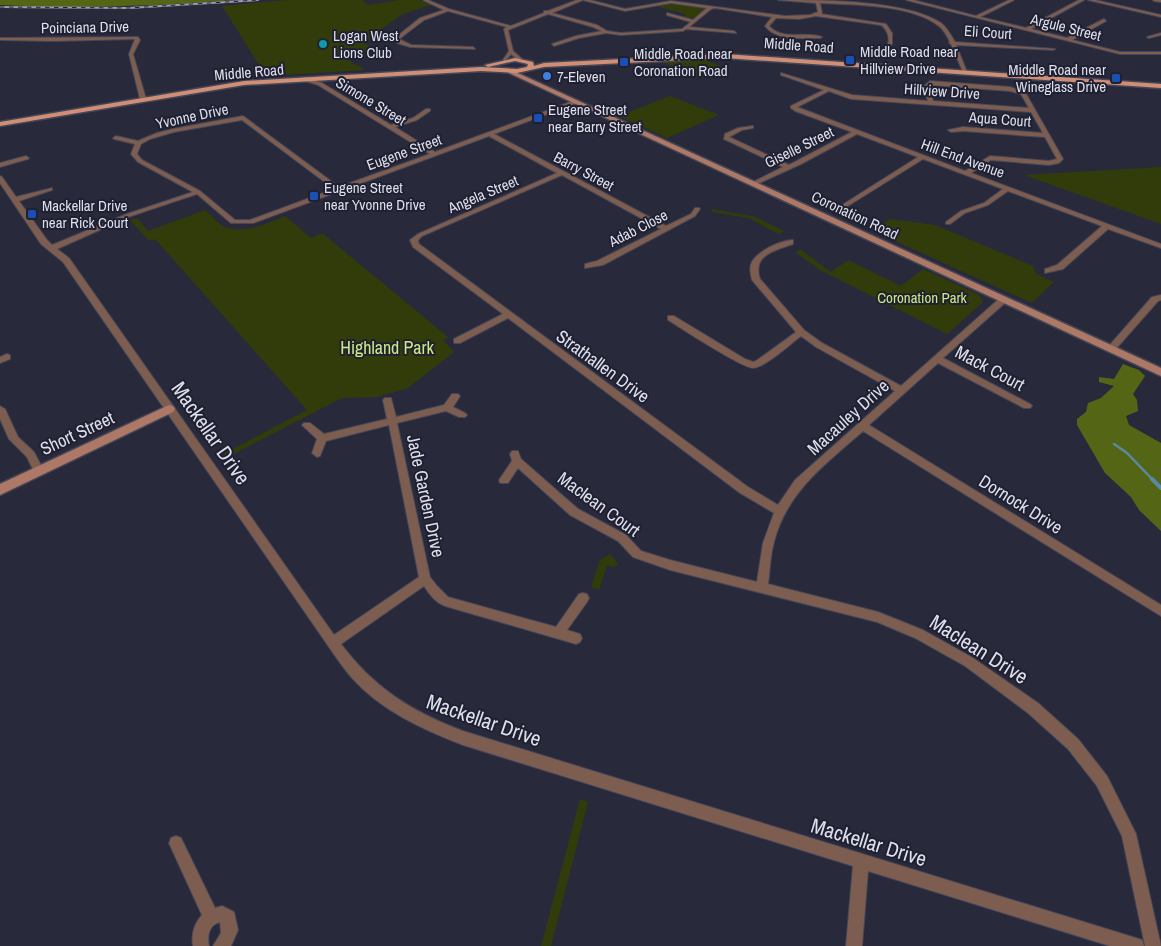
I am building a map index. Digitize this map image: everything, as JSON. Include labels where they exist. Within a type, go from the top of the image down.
[{"type":"main road","name":"Middle Road","points":[[0,120],[244,80],[483,66],[522,59],[555,62],[696,53],[731,53],[964,71]]},
{"type":"main road","name":"Middle Road","points":[[0,124],[142,97],[229,85],[481,69],[506,70],[711,55],[1161,84]]},
{"type":"main road","points":[[522,59],[531,63],[530,68]]},
{"type":"main road","points":[[503,61],[498,66],[506,70]]},
{"type":"street","points":[[425,0],[448,10],[509,26]]},
{"type":"street","points":[[495,0],[513,0]]},
{"type":"street","points":[[522,59],[511,51],[505,32],[509,26],[583,0],[625,10],[671,2],[775,16],[802,18],[818,14],[887,26],[892,40],[890,44]]},
{"type":"street","points":[[780,0],[878,5],[919,15],[940,25],[951,42],[964,71]]},
{"type":"street","name":"Argule Street","points":[[908,0],[1120,53],[1161,54]]},
{"type":"street","points":[[976,17],[1012,0]]},
{"type":"street","points":[[1026,30],[1082,0]]},
{"type":"street","points":[[1090,0],[1161,16]]},
{"type":"street","points":[[1155,0],[1161,1]]},
{"type":"street","points":[[818,2],[821,11],[818,14]]},
{"type":"street","points":[[686,28],[711,7]]},
{"type":"street","points":[[448,10],[422,19],[397,39],[399,42],[410,46],[465,51],[473,48]]},
{"type":"street","points":[[545,12],[595,26],[606,32]]},
{"type":"street","points":[[668,14],[694,21]]},
{"type":"street","points":[[674,16],[681,14]]},
{"type":"street","points":[[775,16],[767,26],[772,32],[789,36],[820,37]]},
{"type":"street","points":[[1068,40],[1104,20]]},
{"type":"street","points":[[544,45],[554,47],[578,38],[606,32],[630,34],[686,28],[734,32]]},
{"type":"street","points":[[1149,37],[1161,34]]},
{"type":"street","name":"Poinciana Drive","points":[[0,39],[136,38],[138,40],[131,54],[142,97]]},
{"type":"street","name":"Eli Court","points":[[951,42],[1054,49]]},
{"type":"street","points":[[503,61],[511,51]]},
{"type":"street","points":[[530,68],[529,77],[537,84]]},
{"type":"street","name":"Coronation Road","points":[[506,70],[1161,372]]},
{"type":"street","name":"Hillview Drive","points":[[783,74],[851,97],[1032,110]]},
{"type":"street","points":[[794,78],[801,75]]},
{"type":"street","name":"Simone Street","points":[[320,84],[321,81],[331,78]]},
{"type":"street","name":"Simone Street","points":[[305,80],[320,84],[435,154]]},
{"type":"street","points":[[931,103],[926,87],[930,83],[1016,90],[1022,93],[1060,159],[1057,162],[990,158],[966,173]]},
{"type":"street","name":"Hill End Avenue","points":[[827,90],[793,107],[1161,246]]},
{"type":"street","name":"Eugene Street","points":[[240,224],[251,222],[339,190],[575,102]]},
{"type":"street","points":[[390,127],[422,116],[428,110]]},
{"type":"street","name":"Yvonne Drive","points":[[240,224],[228,219],[198,192],[140,161],[134,154],[135,148],[139,143],[163,134],[243,118],[339,190]]},
{"type":"street","points":[[751,128],[740,129],[727,135],[726,138],[788,167]]},
{"type":"street","name":"Aqua Court","points":[[950,130],[963,129],[1047,135]]},
{"type":"street","name":"Giselle Street","points":[[753,184],[857,132]]},
{"type":"street","name":"Barry Street","points":[[490,134],[667,229]]},
{"type":"street","points":[[116,138],[139,143]]},
{"type":"street","points":[[841,208],[923,157]]},
{"type":"street","points":[[0,165],[26,158]]},
{"type":"street","name":"Angela Street","points":[[414,240],[420,234],[562,173]]},
{"type":"street","name":"Mackellar Drive","points":[[0,178],[44,242],[66,260],[333,643],[361,678],[390,703],[427,725],[1136,946]]},
{"type":"street","points":[[948,223],[963,212],[986,204],[1007,188]]},
{"type":"street","points":[[14,200],[50,189]]},
{"type":"street","points":[[52,248],[129,215],[198,192]]},
{"type":"street","name":"Adab Close","points":[[588,266],[600,263],[667,229],[693,215],[697,208]]},
{"type":"street","points":[[1048,271],[1060,267],[1107,226]]},
{"type":"street","name":"Strathallen Drive","points":[[414,240],[416,245],[507,315],[744,490],[780,511]]},
{"type":"street","points":[[790,242],[761,254],[754,263],[752,273],[756,280],[801,332],[819,345],[902,391]]},
{"type":"street","points":[[1111,349],[1155,299],[1161,297]]},
{"type":"street","name":"Macauley Drive","points":[[762,588],[768,543],[780,511],[799,483],[1003,300]]},
{"type":"street","points":[[457,341],[507,315]]},
{"type":"street","points":[[671,318],[742,361],[752,365],[759,363],[801,332]]},
{"type":"street","name":"Mack Court","points":[[938,359],[1027,406]]},
{"type":"street","points":[[455,396],[446,408],[462,415]]},
{"type":"street","name":"Jade Garden Drive","points":[[388,400],[425,579],[433,590],[445,601],[576,638]]},
{"type":"street","name":"Jade Garden Drive","points":[[322,438],[446,408]]},
{"type":"street","points":[[0,409],[14,439],[31,455],[39,471]]},
{"type":"street","name":"Short Street","points":[[0,490],[169,409]]},
{"type":"street","points":[[307,425],[322,438],[317,453]]},
{"type":"street","name":"Dornock Drive","points":[[863,426],[1161,611]]},
{"type":"street","name":"Maclean Court","points":[[504,480],[516,458],[574,512],[622,538],[637,554]]},
{"type":"street","name":"Maclean Drive","points":[[637,554],[670,565],[878,617],[920,634],[969,662],[1033,708],[1073,744],[1102,782],[1129,834],[1153,946]]},
{"type":"street","name":"Jade Garden Drive","points":[[333,643],[425,579]]},
{"type":"street","points":[[558,632],[583,598]]},
{"type":"street","points":[[176,843],[211,917]]},
{"type":"street","points":[[854,946],[861,861]]},
{"type":"street","points":[[199,946],[200,930],[211,917],[222,914],[228,918],[229,934],[221,946]]},
{"type":"green space","points":[[0,0],[236,0],[89,7],[0,5]]},
{"type":"green space","points":[[288,0],[362,0],[368,5],[400,0],[419,0],[431,5],[403,14],[379,31],[399,34],[377,33],[363,43],[376,49],[344,58],[365,70],[266,76],[222,6]]},
{"type":"green space","points":[[684,4],[705,9],[695,16],[686,18],[682,17],[686,15],[683,13],[657,6]]},
{"type":"green space","points":[[700,58],[729,69],[704,78],[658,61]]},
{"type":"green space","points":[[670,96],[719,115],[667,138],[619,116]]},
{"type":"green space","points":[[1161,167],[1161,224],[1024,175]]},
{"type":"green space","points":[[712,209],[753,216],[784,231],[779,234],[748,218],[711,212]]},
{"type":"green space","name":"Highland Park","points":[[205,210],[221,225],[231,229],[247,229],[285,216],[311,238],[322,233],[448,337],[443,340],[454,352],[408,388],[377,397],[342,398],[226,458],[223,454],[307,410],[155,239],[149,241],[130,220],[137,218],[148,231]]},
{"type":"green space","points":[[890,219],[935,225],[1033,266],[1036,274],[1054,282],[1032,303],[873,231]]},
{"type":"green space","name":"Coronation Park","points":[[801,250],[831,272],[848,260],[901,286],[923,269],[979,295],[983,302],[947,334],[820,270],[795,252]]},
{"type":"green space","points":[[1123,364],[1139,370],[1145,376],[1133,394],[1137,400],[1138,411],[1126,416],[1129,425],[1161,443],[1161,531],[1139,510],[1131,497],[1105,473],[1077,425],[1077,419],[1086,412],[1088,403],[1101,398],[1114,386],[1099,382],[1099,377],[1114,379]]},
{"type":"green space","points":[[610,554],[618,564],[614,567],[607,565],[599,590],[591,587],[600,560]]},
{"type":"green space","points":[[580,799],[588,802],[551,946],[541,946]]},
{"type":"waterway","points":[[1114,444],[1127,453],[1153,480]]},
{"type":"waterway","points":[[1153,480],[1161,488]]},
{"type":"railway","points":[[0,7],[129,8],[258,0]]},
{"type":"place","name":"Logan West Lions Club","points":[[323,44]]},
{"type":"place","name":"Middle Road near Hillview Drive","points":[[850,60]]},
{"type":"place","name":"Middle Road near Coronation Road","points":[[624,62]]},
{"type":"place","name":"7-Eleven","points":[[547,76]]},
{"type":"place","name":"Middle Road near Wineglass Drive","points":[[1116,78]]},
{"type":"place","name":"Eugene Street near Barry Street","points":[[538,118]]},
{"type":"place","name":"Eugene Street near Yvonne Drive","points":[[314,196]]},
{"type":"place","name":"Mackellar Drive near Rick Court","points":[[32,214]]}]
